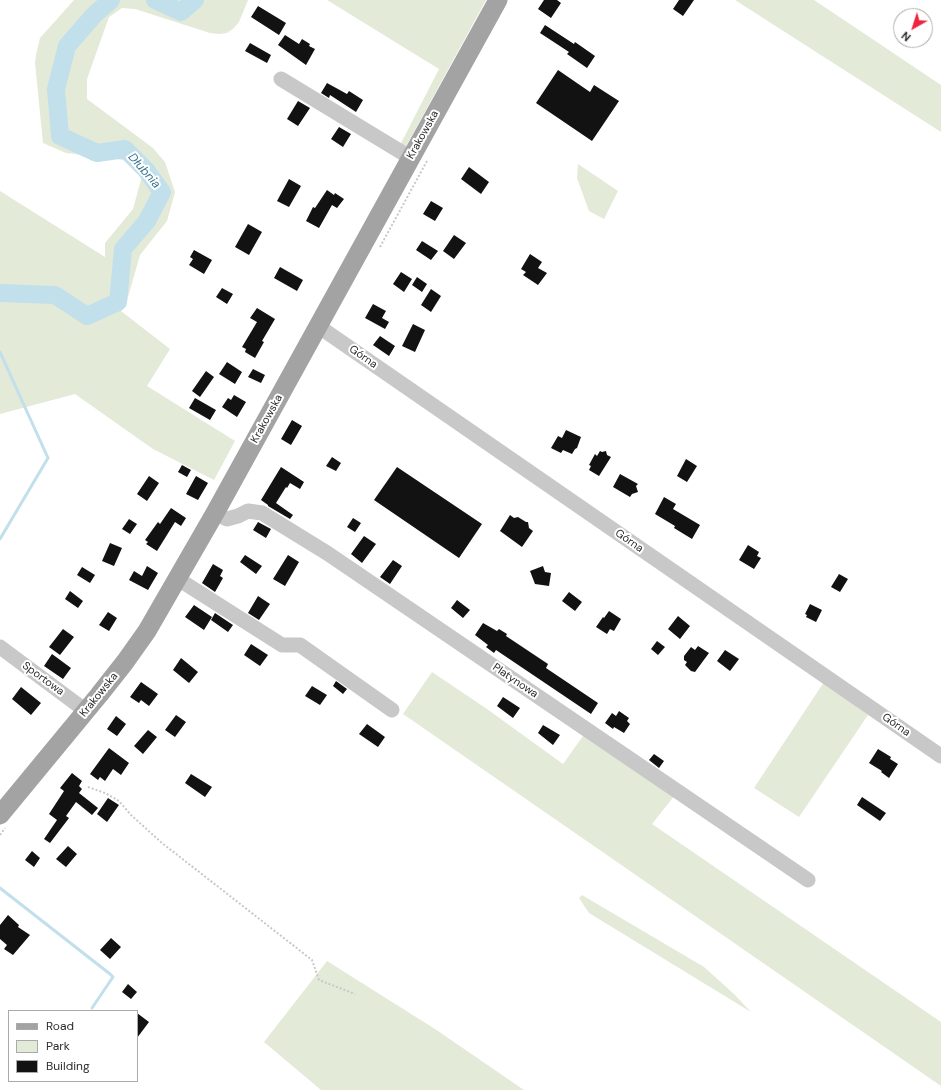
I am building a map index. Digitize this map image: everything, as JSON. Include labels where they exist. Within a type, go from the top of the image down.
[{"type":"main road","name":"Krakowska","points":[[0,815],[86,711],[142,640],[215,513],[498,0]]},
{"type":"street","points":[[281,80],[411,158]]},
{"type":"street","name":"Górna","points":[[318,326],[941,756]]},
{"type":"street","name":"Platynowa","points":[[215,513],[227,519],[248,511],[262,514],[327,553],[808,880]]},
{"type":"street","points":[[178,579],[282,645],[300,645],[392,710]]},
{"type":"street","name":"Sportowa","points":[[0,647],[86,711]]},
{"type":"path","points":[[88,787],[105,793],[119,801],[131,815],[162,843],[312,960],[319,980],[355,994]]},
{"type":"green space","points":[[74,0],[248,0],[239,22],[234,28],[227,33],[219,34],[210,33],[135,9],[122,8],[109,17],[87,79],[87,99],[153,148],[165,162],[175,192],[167,221],[140,255],[126,304],[121,311],[170,349],[147,386],[235,441],[214,480],[153,449],[75,394],[0,414],[0,191],[105,257],[105,243],[133,209],[142,176],[124,160],[66,153],[43,143],[35,63],[36,55],[40,38]]},
{"type":"green space","points":[[327,0],[486,0],[404,150],[399,147],[439,69]]},
{"type":"green space","points":[[735,0],[814,0],[941,85],[941,132]]},
{"type":"green space","points":[[578,164],[618,191],[604,219],[589,211],[577,178]]},
{"type":"green space","points":[[432,672],[487,709],[563,764],[583,736],[675,795],[652,824],[941,1022],[941,1086],[403,714]]},
{"type":"green space","points":[[824,682],[868,715],[799,817],[754,788]]},
{"type":"green space","points":[[582,895],[704,967],[734,994],[751,1012],[589,913],[579,898]]},
{"type":"green space","points":[[327,961],[435,1029],[524,1090],[321,1090],[264,1042]]},
{"type":"building","points":[[544,0],[557,0],[561,3],[551,18],[538,9]]},
{"type":"building","points":[[679,0],[694,0],[683,16],[673,9]]},
{"type":"building","points":[[258,6],[286,23],[279,35],[251,17]]},
{"type":"building","points":[[545,25],[574,44],[575,42],[595,56],[587,68],[567,54],[569,52],[540,33]]},
{"type":"building","points":[[285,35],[299,44],[302,39],[310,44],[309,46],[315,49],[306,65],[278,45]]},
{"type":"building","points":[[250,43],[271,55],[267,63],[245,51]]},
{"type":"building","points":[[558,70],[590,92],[594,85],[619,101],[592,141],[536,103]]},
{"type":"building","points":[[327,83],[347,94],[349,91],[363,100],[356,112],[330,95],[329,98],[321,93]]},
{"type":"building","points":[[298,101],[310,108],[298,126],[287,119]]},
{"type":"building","points":[[339,127],[351,134],[343,147],[331,139]]},
{"type":"building","points":[[469,167],[489,182],[481,194],[461,179]]},
{"type":"building","points":[[289,179],[301,186],[289,207],[277,201]]},
{"type":"building","points":[[327,190],[344,199],[337,208],[332,205],[319,228],[306,221],[313,207],[315,208]]},
{"type":"building","points":[[431,201],[443,208],[435,221],[423,214]]},
{"type":"building","points":[[248,224],[262,232],[249,255],[235,247]]},
{"type":"building","points":[[454,235],[466,243],[454,259],[443,251]]},
{"type":"building","points":[[422,241],[438,251],[431,260],[416,250]]},
{"type":"building","points":[[194,250],[212,260],[204,274],[189,265],[193,259],[190,257]]},
{"type":"building","points":[[530,254],[542,262],[538,268],[547,273],[538,285],[523,275],[526,272],[521,269]]},
{"type":"building","points":[[280,267],[303,280],[297,291],[274,278]]},
{"type":"building","points":[[401,272],[412,279],[404,292],[393,284]]},
{"type":"building","points":[[417,277],[427,284],[422,292],[412,285]]},
{"type":"building","points":[[222,288],[233,294],[227,304],[216,297]]},
{"type":"building","points":[[431,289],[441,296],[431,312],[421,305]]},
{"type":"building","points":[[373,304],[386,311],[382,318],[389,322],[385,329],[365,318]]},
{"type":"building","points":[[257,308],[275,319],[262,341],[264,342],[255,358],[245,352],[246,349],[242,347],[257,322],[250,318]]},
{"type":"building","points":[[413,324],[425,330],[415,352],[402,346]]},
{"type":"building","points":[[380,336],[395,346],[389,356],[373,345]]},
{"type":"building","points":[[227,362],[242,372],[235,384],[219,374]]},
{"type":"building","points":[[253,369],[265,375],[261,383],[248,377]]},
{"type":"building","points":[[206,371],[214,377],[200,397],[192,391]]},
{"type":"building","points":[[234,395],[246,402],[237,417],[222,407],[228,398],[231,400]]},
{"type":"building","points":[[195,398],[216,410],[210,420],[189,408]]},
{"type":"building","points":[[292,420],[302,426],[291,445],[281,439]]},
{"type":"building","points":[[566,430],[581,437],[577,448],[572,454],[563,450],[561,453],[551,448],[558,436],[562,438]]},
{"type":"building","points":[[600,451],[606,451],[607,455],[611,457],[599,476],[589,470],[591,466],[589,465],[595,454],[597,456]]},
{"type":"building","points":[[332,457],[341,463],[336,471],[326,466]]},
{"type":"building","points":[[686,459],[697,466],[687,482],[677,476]]},
{"type":"building","points":[[182,465],[191,470],[187,477],[178,472]]},
{"type":"building","points":[[281,467],[304,482],[300,489],[290,483],[276,503],[293,515],[290,519],[261,500]]},
{"type":"building","points":[[397,467],[482,524],[459,558],[374,500]]},
{"type":"building","points":[[620,474],[638,484],[636,486],[638,492],[632,494],[630,497],[613,487]]},
{"type":"building","points":[[149,476],[159,483],[147,501],[137,494]]},
{"type":"building","points":[[196,476],[208,483],[198,500],[186,494]]},
{"type":"building","points":[[664,497],[676,504],[673,509],[700,525],[692,539],[674,528],[675,526],[655,514]]},
{"type":"building","points":[[171,508],[186,518],[181,526],[175,522],[157,551],[146,544],[148,542],[145,540],[158,522],[160,524]]},
{"type":"building","points":[[510,515],[514,518],[518,517],[528,522],[529,528],[533,531],[522,547],[500,531]]},
{"type":"building","points":[[353,518],[361,523],[355,532],[347,527]]},
{"type":"building","points":[[129,519],[137,524],[130,534],[122,529]]},
{"type":"building","points":[[258,522],[271,529],[266,538],[253,530]]},
{"type":"building","points":[[364,536],[376,544],[362,563],[351,554]]},
{"type":"building","points":[[110,543],[122,548],[114,566],[102,561]]},
{"type":"building","points":[[748,545],[759,552],[757,556],[761,558],[754,569],[739,560]]},
{"type":"building","points":[[245,555],[262,566],[256,574],[240,562]]},
{"type":"building","points":[[288,555],[299,562],[285,586],[273,579]]},
{"type":"building","points":[[393,560],[402,566],[390,584],[380,577]]},
{"type":"building","points":[[213,564],[223,570],[220,576],[223,578],[215,592],[202,583]]},
{"type":"building","points":[[147,566],[158,573],[148,590],[129,580],[134,571],[142,576]]},
{"type":"building","points":[[543,566],[545,572],[551,573],[549,586],[535,584],[530,571]]},
{"type":"building","points":[[82,567],[95,575],[90,583],[77,575]]},
{"type":"building","points":[[839,574],[848,579],[840,592],[831,587]]},
{"type":"building","points":[[70,591],[83,601],[78,608],[65,599]]},
{"type":"building","points":[[569,592],[582,602],[575,611],[562,601]]},
{"type":"building","points":[[258,596],[270,604],[259,620],[248,613]]},
{"type":"building","points":[[457,600],[470,610],[463,618],[451,608]]},
{"type":"building","points":[[810,604],[822,610],[816,622],[806,617],[807,615],[805,614]]},
{"type":"building","points":[[194,605],[212,617],[204,630],[185,617]]},
{"type":"building","points":[[609,611],[621,619],[614,631],[610,629],[607,634],[596,627]]},
{"type":"building","points":[[108,612],[117,618],[109,631],[99,625]]},
{"type":"building","points":[[215,613],[233,625],[228,632],[211,620]]},
{"type":"building","points":[[678,616],[690,626],[680,639],[668,629]]},
{"type":"building","points":[[483,623],[497,631],[499,629],[507,634],[506,636],[548,664],[546,668],[598,703],[591,714],[496,650],[494,653],[486,647],[488,645],[475,635]]},
{"type":"building","points":[[63,629],[74,637],[60,655],[49,647]]},
{"type":"building","points":[[657,641],[665,647],[658,655],[651,649]]},
{"type":"building","points":[[251,644],[268,655],[260,666],[244,655]]},
{"type":"building","points":[[698,646],[709,653],[695,672],[691,671],[685,665],[687,662],[684,660],[684,656],[691,647],[695,650]]},
{"type":"building","points":[[725,650],[739,659],[730,671],[717,661]]},
{"type":"building","points":[[52,654],[71,668],[63,679],[44,666]]},
{"type":"building","points":[[181,658],[198,672],[189,683],[173,670]]},
{"type":"building","points":[[336,681],[347,689],[343,694],[333,686]]},
{"type":"building","points":[[141,682],[158,694],[149,706],[141,700],[139,703],[130,697]]},
{"type":"building","points":[[312,686],[327,695],[320,705],[305,696]]},
{"type":"building","points":[[21,687],[41,703],[31,715],[12,699]]},
{"type":"building","points":[[503,697],[520,708],[513,718],[497,706]]},
{"type":"building","points":[[619,711],[629,718],[627,721],[630,724],[624,733],[614,727],[613,729],[605,723],[612,713],[616,716]]},
{"type":"building","points":[[176,715],[186,722],[175,737],[165,730]]},
{"type":"building","points":[[116,716],[126,724],[117,736],[107,729]]},
{"type":"building","points":[[367,724],[385,737],[378,747],[359,734]]},
{"type":"building","points":[[543,725],[560,735],[553,745],[538,733]]},
{"type":"building","points":[[148,730],[157,737],[143,754],[134,746]]},
{"type":"building","points":[[109,748],[129,763],[121,775],[113,769],[105,781],[100,777],[98,780],[90,774]]},
{"type":"building","points":[[878,749],[891,757],[890,759],[898,764],[889,778],[881,772],[882,771],[869,763]]},
{"type":"building","points":[[654,754],[664,761],[659,768],[649,760]]},
{"type":"building","points":[[72,773],[82,781],[79,786],[82,789],[79,793],[98,808],[92,815],[76,802],[66,816],[69,818],[50,843],[44,839],[57,820],[49,814],[64,791],[60,788]]},
{"type":"building","points":[[191,774],[212,787],[205,797],[185,783]]},
{"type":"building","points":[[862,797],[886,813],[880,821],[857,805]]},
{"type":"building","points":[[108,798],[119,805],[107,822],[97,814]]},
{"type":"building","points":[[68,846],[77,854],[66,867],[56,859]]},
{"type":"building","points":[[32,851],[40,858],[34,867],[25,860]]},
{"type":"building","points":[[8,915],[19,925],[18,927],[30,935],[13,955],[4,949],[7,945],[0,939],[0,925]]},
{"type":"building","points":[[111,938],[121,947],[110,959],[100,950]]},
{"type":"building","points":[[128,984],[137,992],[131,999],[122,992]]},
{"type":"building","points":[[138,1014],[149,1022],[138,1037]]},
{"type":"waterway","name":"Dłubnia","points":[[0,293],[55,295],[87,316],[118,302],[123,249],[147,221],[162,192],[146,170],[125,149],[97,153],[60,136],[56,89],[67,46],[94,15],[111,0]]},
{"type":"waterway","name":"Dłubnia","points":[[155,0],[181,12],[195,0]]},
{"type":"waterway","points":[[0,352],[48,458],[0,539]]},
{"type":"waterway","points":[[0,888],[113,977],[92,1008]]}]
